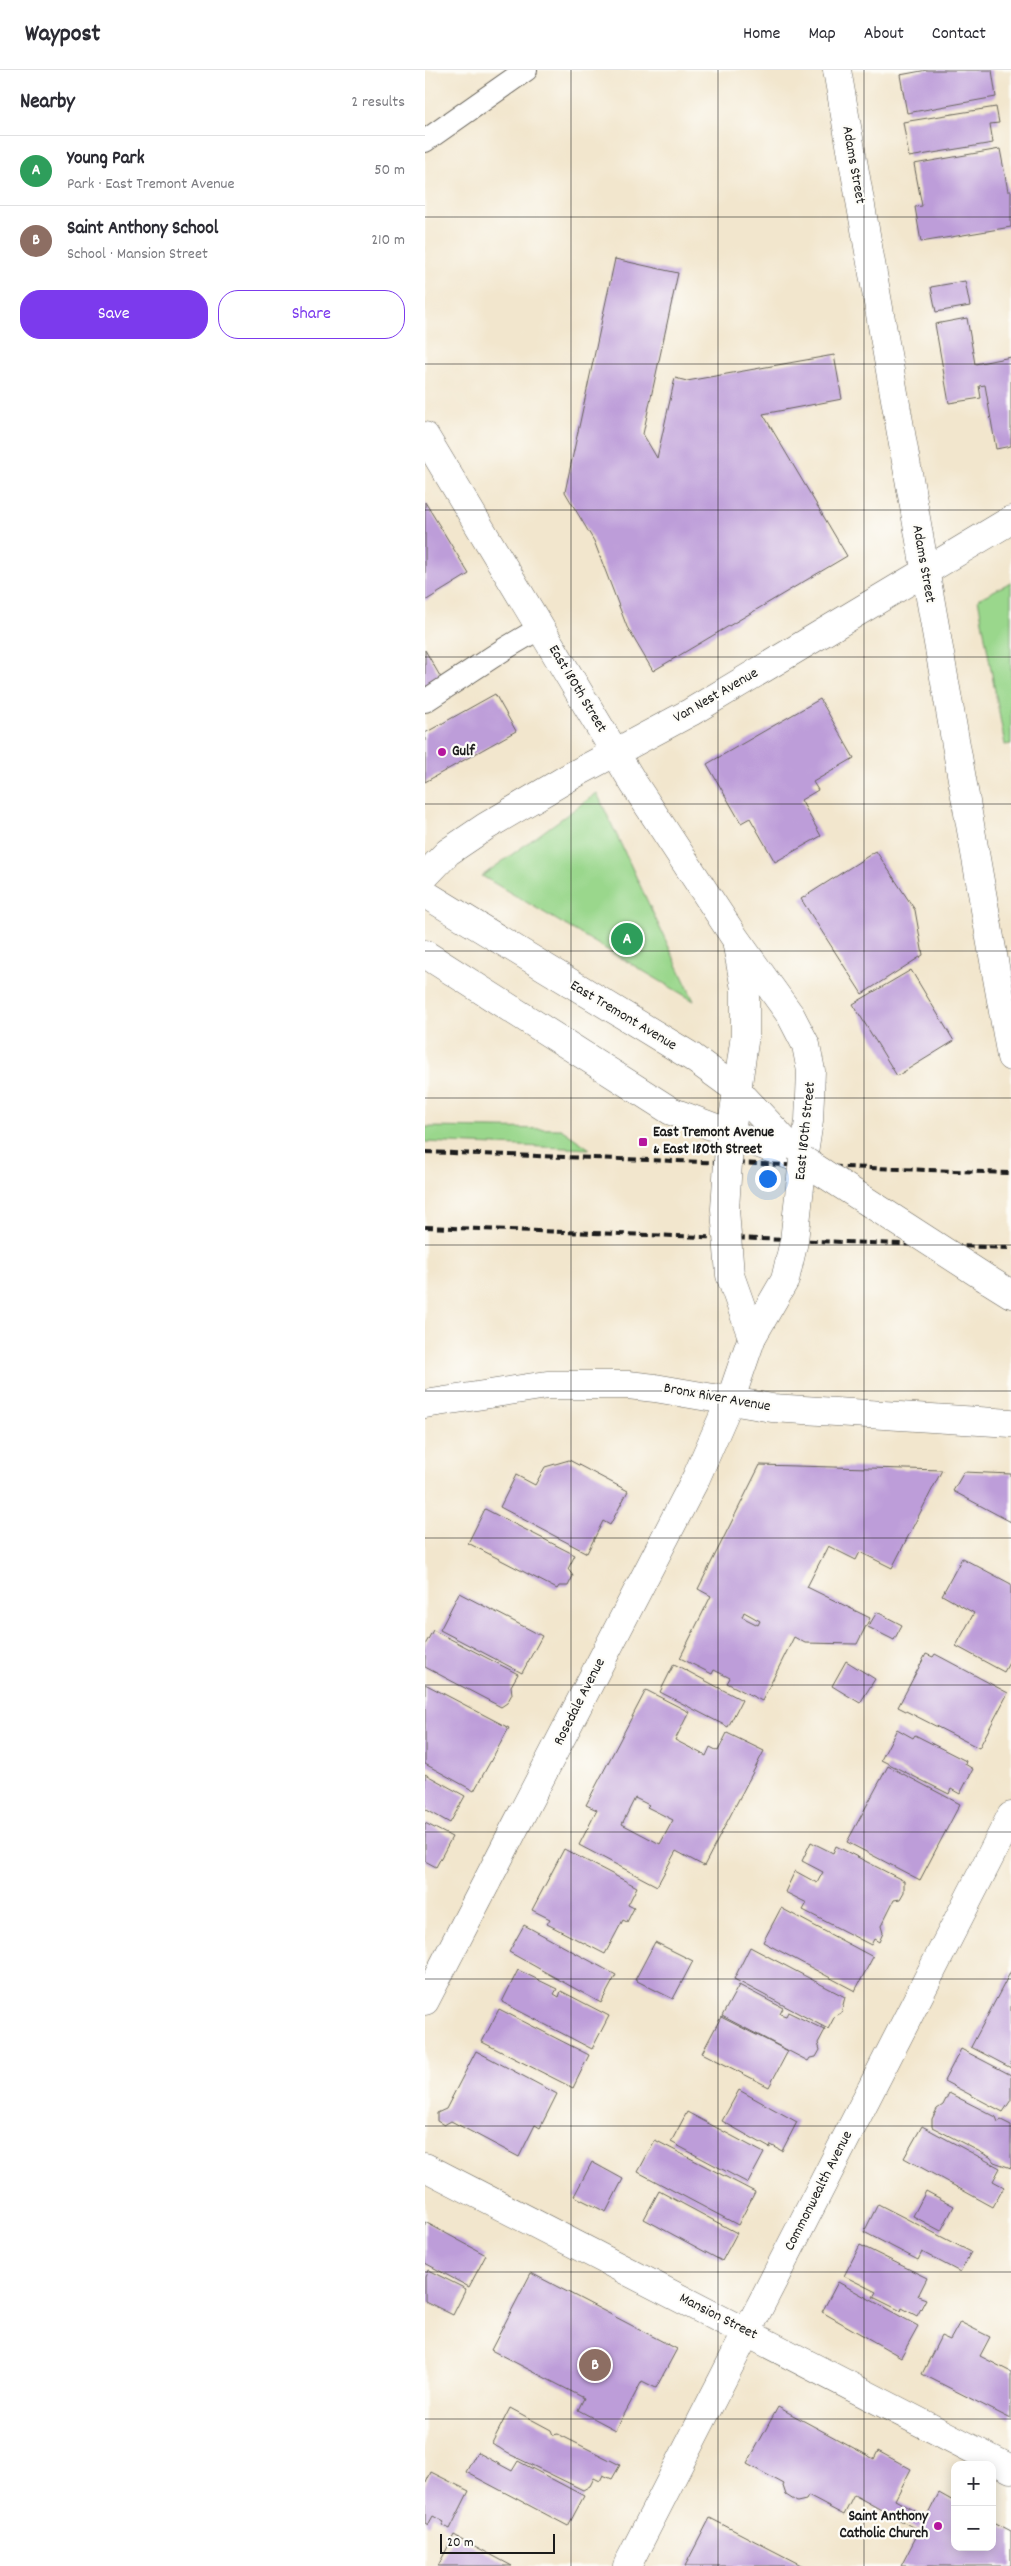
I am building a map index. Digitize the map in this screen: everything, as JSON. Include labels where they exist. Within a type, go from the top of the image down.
[{"type":"street","name":"Adams Street","points":[[837,70],[1011,1057]]},
{"type":"street","name":"East 180th Street","points":[[425,436],[616,752],[735,938],[791,1016],[806,1045],[811,1071],[809,1122],[788,1150],[794,1241],[785,1280],[752,1337],[730,1401]]},
{"type":"street","name":"Van Nest Avenue","points":[[425,876],[448,852],[478,831],[573,775],[691,712],[1011,520]]},
{"type":"street","name":"East Tremont Avenue","points":[[425,894],[692,1057],[736,1089],[788,1150],[1011,1294]]},
{"type":"street","name":"East 180th Street","points":[[735,938],[745,989],[745,1035],[729,1140],[725,1209],[730,1275],[752,1337]]},
{"type":"street","name":"East Tremont Avenue","points":[[425,954],[671,1111],[729,1140],[788,1150]]},
{"type":"street","name":"Bronx River Avenue","points":[[425,1404],[547,1385],[655,1388],[772,1408],[1011,1423]]},
{"type":"street","name":"Rosedale Avenue","points":[[425,2001],[696,1478],[730,1401]]},
{"type":"street","name":"Commonwealth Avenue","points":[[627,2566],[1011,1816]]},
{"type":"street","name":"Mansion Street","points":[[425,2166],[1011,2469]]},
{"type":"lane","points":[[425,141],[526,70]]},
{"type":"lane","points":[[425,701],[540,628]]},
{"type":"green space","points":[[1011,582],[1011,744],[1005,745],[978,599]]},
{"type":"green space","points":[[597,793],[694,1001],[482,876]]},
{"type":"green space","points":[[425,1127],[561,1129],[590,1149],[425,1142]]},
{"type":"building","points":[[927,70],[992,70],[996,97],[907,113],[900,75]]},
{"type":"building","points":[[996,107],[999,123],[990,124],[993,143],[909,157],[903,122]]},
{"type":"building","points":[[1000,149],[1008,191],[1011,191],[1011,227],[921,242],[915,207],[922,206],[914,164]]},
{"type":"building","points":[[615,259],[678,273],[643,434],[657,458],[675,378],[687,381],[834,355],[842,399],[763,414],[847,556],[653,671],[627,627],[594,541],[565,492]]},
{"type":"building","points":[[965,281],[970,306],[936,312],[931,287]]},
{"type":"building","points":[[967,318],[975,364],[1011,357],[1011,446],[996,449],[985,385],[979,386],[981,398],[949,403],[935,324]]},
{"type":"building","points":[[425,502],[469,574],[425,601]]},
{"type":"building","points":[[425,650],[444,683],[425,694]]},
{"type":"building","points":[[495,694],[516,731],[425,782],[425,733]]},
{"type":"building","points":[[820,699],[854,758],[813,782],[818,790],[801,800],[821,836],[775,862],[750,818],[741,823],[707,764]]},
{"type":"building","points":[[876,851],[915,910],[923,955],[862,994],[801,899]]},
{"type":"building","points":[[911,970],[954,1041],[897,1076],[853,1004]]},
{"type":"building","points":[[569,1460],[628,1491],[610,1525],[603,1521],[587,1553],[500,1507],[516,1475],[535,1485],[545,1467]]},
{"type":"building","points":[[760,1465],[942,1470],[892,1568],[860,1552],[856,1560],[828,1546],[807,1587],[870,1618],[857,1644],[805,1643],[794,1637],[762,1701],[727,1683],[730,1678],[714,1670],[712,1674],[680,1658],[711,1596],[698,1589]],"holes":[[[744,1612],[760,1621],[758,1625],[742,1617]]]},
{"type":"building","points":[[964,1472],[1011,1474],[1011,1522],[953,1491]]},
{"type":"building","points":[[485,1509],[575,1555],[568,1569],[573,1576],[568,1586],[559,1586],[557,1589],[468,1543]]},
{"type":"building","points":[[962,1558],[1011,1584],[1011,1659],[1004,1672],[956,1646],[974,1613],[942,1595]]},
{"type":"building","points":[[459,1593],[542,1636],[522,1673],[440,1630]]},
{"type":"building","points":[[877,1612],[902,1625],[894,1640],[868,1627]]},
{"type":"building","points":[[433,1630],[518,1674],[511,1686],[512,1694],[507,1703],[501,1707],[425,1667],[425,1645]]},
{"type":"building","points":[[926,1654],[933,1657],[935,1654],[1008,1693],[979,1748],[898,1707]]},
{"type":"building","points":[[846,1661],[875,1679],[860,1703],[832,1686]]},
{"type":"building","points":[[674,1664],[742,1700],[728,1727],[660,1692]]},
{"type":"building","points":[[425,1684],[509,1728],[474,1791],[425,1764]]},
{"type":"building","points":[[646,1690],[689,1712],[675,1740],[706,1756],[710,1747],[718,1751],[727,1733],[764,1751],[704,1866],[676,1851],[657,1886],[579,1845],[597,1810],[586,1805]],"holes":[[[635,1798],[649,1805],[647,1807],[673,1820],[660,1844],[622,1824]]]},
{"type":"building","points":[[897,1729],[913,1738],[915,1735],[966,1761],[965,1764],[973,1769],[960,1794],[951,1789],[949,1794],[881,1760]]},
{"type":"building","points":[[888,1766],[960,1804],[920,1880],[847,1842]]},
{"type":"building","points":[[425,1774],[465,1796],[450,1823],[425,1809]]},
{"type":"building","points":[[425,1823],[452,1837],[436,1867],[425,1861]]},
{"type":"building","points":[[811,1842],[833,1853],[836,1846],[904,1881],[904,1892],[900,1899],[894,1900],[881,1926],[883,1933],[879,1942],[874,1939],[871,1945],[803,1910],[807,1903],[785,1892],[795,1871],[817,1883],[823,1872],[802,1861]]},
{"type":"building","points":[[564,1849],[637,1887],[628,1905],[634,1908],[627,1922],[623,1920],[605,1954],[547,1924],[550,1919],[532,1910]]},
{"type":"building","points":[[781,1908],[873,1957],[855,1991],[763,1942]]},
{"type":"building","points":[[524,1925],[616,1975],[601,2003],[509,1952]]},
{"type":"building","points":[[655,1942],[693,1961],[673,1999],[635,1980]]},
{"type":"building","points":[[750,1947],[845,1997],[841,2013],[835,2016],[828,2029],[734,1979]]},
{"type":"building","points":[[518,1970],[557,1989],[554,1994],[559,1997],[561,1991],[609,2016],[592,2049],[502,2002]]},
{"type":"building","points":[[1011,1971],[1011,2068],[971,2047]]},
{"type":"building","points":[[739,1985],[783,2008],[780,2014],[786,2016],[788,2012],[825,2030],[818,2043],[820,2050],[816,2057],[810,2058],[808,2061],[722,2016]]},
{"type":"building","points":[[499,2009],[589,2055],[573,2088],[482,2042]]},
{"type":"building","points":[[721,2017],[788,2051],[769,2087],[702,2053]]},
{"type":"building","points":[[961,2049],[1011,2075],[1011,2100],[1003,2112],[944,2081]]},
{"type":"building","points":[[476,2051],[557,2094],[540,2128],[535,2125],[519,2157],[451,2121],[444,2125],[437,2121],[437,2113],[446,2109]]},
{"type":"building","points":[[739,2090],[797,2122],[782,2151],[771,2145],[770,2148],[722,2121]]},
{"type":"building","points":[[949,2093],[996,2117],[998,2122],[1001,2120],[1011,2125],[1011,2168],[994,2162],[990,2157],[932,2127],[932,2119],[937,2109],[943,2105]]},
{"type":"building","points":[[687,2112],[764,2153],[748,2183],[671,2142]]},
{"type":"building","points":[[922,2126],[1000,2168],[993,2181],[1004,2187],[993,2207],[904,2158]]},
{"type":"building","points":[[655,2140],[755,2192],[738,2225],[638,2172]]},
{"type":"building","points":[[592,2162],[623,2179],[606,2212],[574,2196]]},
{"type":"building","points":[[659,2191],[737,2233],[722,2261],[644,2219]]},
{"type":"building","points":[[926,2191],[954,2206],[941,2231],[913,2216]]},
{"type":"building","points":[[878,2204],[971,2252],[960,2272],[922,2252],[918,2260],[864,2232]]},
{"type":"building","points":[[425,2222],[486,2255],[469,2287],[425,2263]]},
{"type":"building","points":[[860,2245],[927,2278],[918,2296],[926,2299],[917,2316],[902,2308],[901,2311],[873,2297],[876,2292],[844,2276]]},
{"type":"building","points":[[428,2270],[466,2289],[453,2315],[425,2301],[425,2277]]},
{"type":"building","points":[[531,2273],[677,2349],[656,2388],[642,2381],[616,2430],[578,2410],[584,2398],[491,2350]]},
{"type":"building","points":[[838,2282],[918,2326],[901,2357],[822,2312]]},
{"type":"building","points":[[960,2322],[990,2337],[980,2356],[1011,2372],[1011,2419],[922,2374],[941,2336],[950,2340]]},
{"type":"building","points":[[778,2407],[874,2459],[878,2451],[911,2469],[895,2500],[925,2516],[918,2530],[854,2495],[844,2515],[808,2496],[806,2500],[797,2502],[786,2495],[784,2484],[747,2464]]},
{"type":"building","points":[[510,2408],[551,2430],[553,2435],[558,2434],[620,2465],[612,2479],[603,2475],[600,2481],[594,2478],[590,2486],[583,2490],[507,2453],[492,2443]]},
{"type":"building","points":[[477,2452],[512,2471],[518,2461],[584,2496],[568,2526],[466,2472]]},
{"type":"building","points":[[431,2472],[469,2491],[450,2529],[442,2525],[444,2522],[433,2516],[428,2525],[425,2523],[425,2485]]},
{"type":"building","name":"Saint Anthony Catholic Church","points":[[939,2493],[951,2500],[951,2551],[996,2551],[996,2523],[1011,2531],[1011,2566],[901,2566]]},
{"type":"building","points":[[710,2518],[803,2566],[685,2566]]},
{"type":"building","points":[[454,2535],[512,2566],[438,2566]]},
{"type":"railway","points":[[425,1152],[1011,1173]]},
{"type":"railway","points":[[425,1227],[1011,1248]]},
{"type":"place","name":"Gulf","points":[[442,752]]},
{"type":"place","name":"Young Park","points":[[627,939]]},
{"type":"place","name":"East Tremont Avenue & East 180th Street","points":[[643,1142]]},
{"type":"place","name":"Saint Anthony School","points":[[595,2365]]},
{"type":"place","name":"Saint Anthony Catholic Church","points":[[938,2526]]}]
